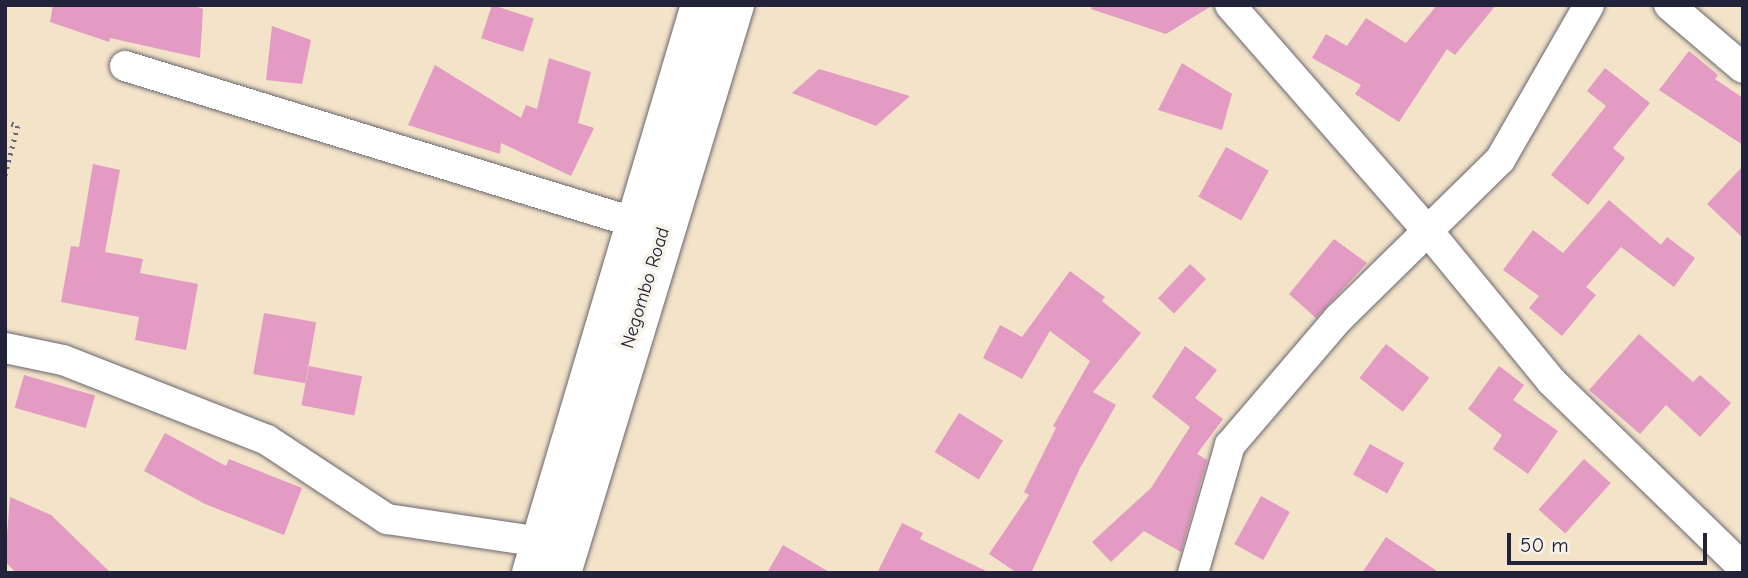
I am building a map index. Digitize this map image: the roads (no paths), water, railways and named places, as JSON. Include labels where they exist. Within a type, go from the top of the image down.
[{"type":"highway","name":"Negombo Road","points":[[535,557],[700,5]]},
{"type":"highway","name":"Negombo Road","points":[[562,573],[664,228],[736,5]]},
{"type":"street","points":[[1230,5],[1428,231],[1551,382],[1743,568]]},
{"type":"street","points":[[1193,573],[1230,445],[1339,318],[1500,160],[1589,5]]},
{"type":"street","points":[[1670,5],[1743,68]]},
{"type":"street","points":[[125,66],[634,222]]},
{"type":"street","points":[[5,348],[64,360],[267,440],[387,519],[535,557]]}]
